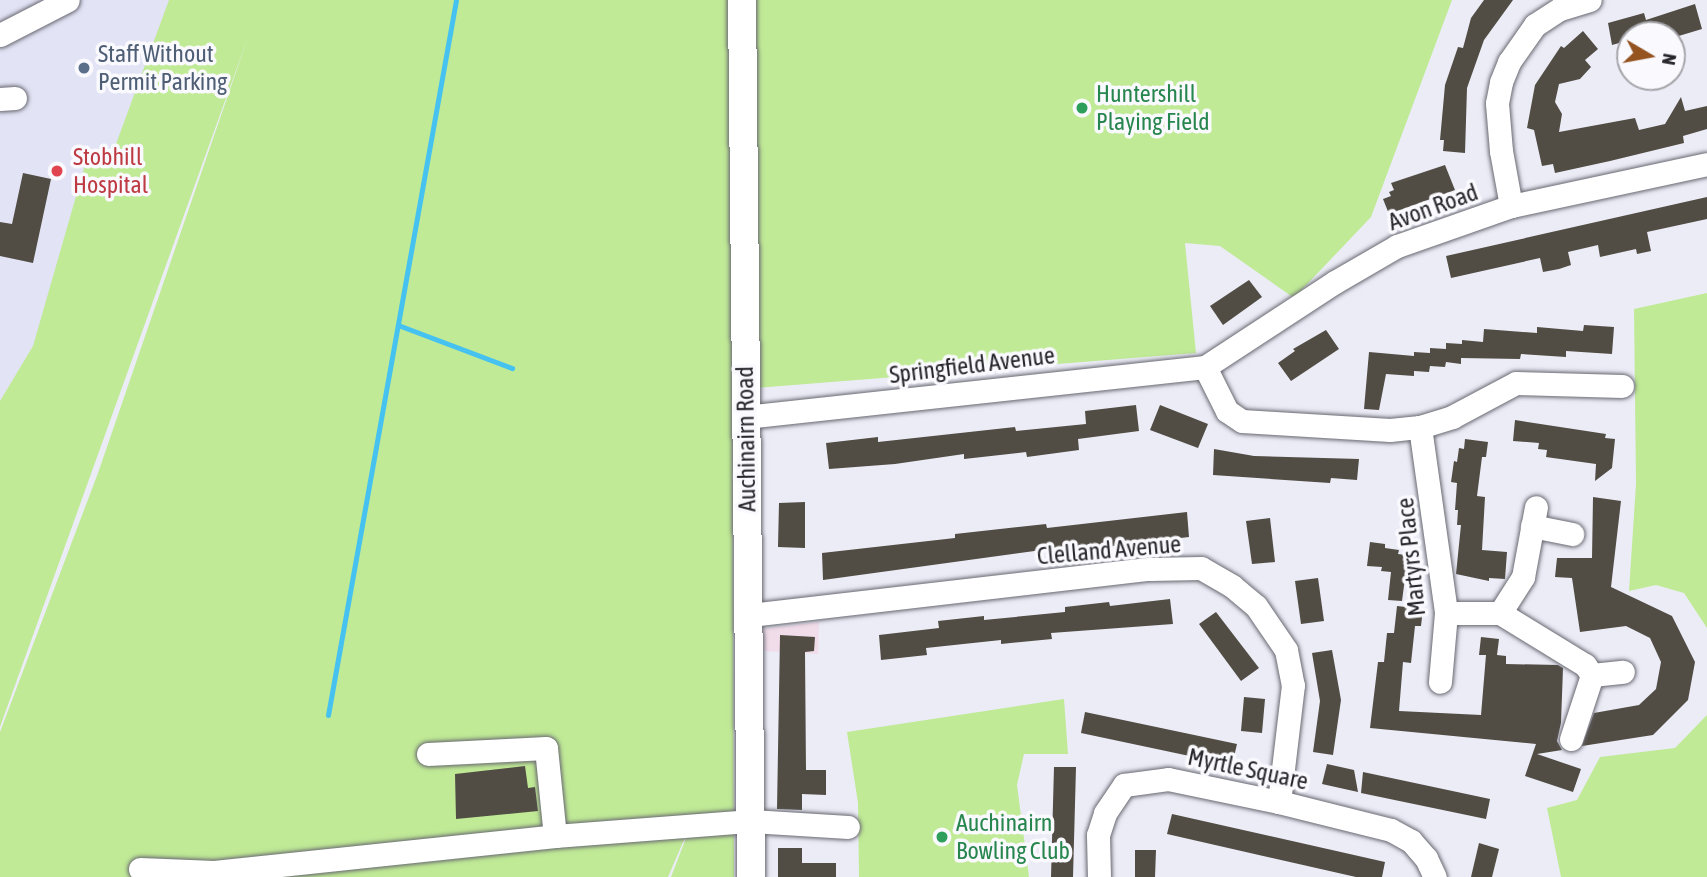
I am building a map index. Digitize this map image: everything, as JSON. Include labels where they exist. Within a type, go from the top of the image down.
[{"type":"main road","name":"Auchinairn Road","points":[[742,0],[751,877]]},
{"type":"street","points":[[0,35],[68,0]]},
{"type":"street","points":[[1511,206],[1501,151],[1497,103],[1501,82],[1509,62],[1535,25],[1560,9],[1590,0]]},
{"type":"street","name":"Avon Road","points":[[1205,367],[1335,282],[1397,246],[1511,206],[1707,164]]},
{"type":"street","points":[[1205,367],[1227,411],[1242,421],[1390,430],[1420,427],[1452,417],[1516,383],[1622,386]]},
{"type":"street","name":"Springfield Avenue","points":[[745,418],[1205,367]]},
{"type":"street","name":"Martyrs Place","points":[[1420,427],[1446,613],[1440,682]]},
{"type":"street","points":[[1500,613],[1523,577],[1534,516],[1572,534]]},
{"type":"street","name":"Clelland Avenue","points":[[750,615],[1150,569],[1201,568],[1256,606],[1286,650],[1293,685],[1291,720],[1279,802]]},
{"type":"street","points":[[1446,613],[1500,613],[1585,664],[1592,675]]},
{"type":"street","points":[[1592,675],[1623,673]]},
{"type":"street","points":[[1571,738],[1592,675]]},
{"type":"street","points":[[428,754],[547,748],[555,836]]},
{"type":"street","name":"Myrtle Square","points":[[1098,877],[1098,835],[1105,813],[1124,785],[1167,779],[1279,802],[1391,830],[1411,841],[1426,858],[1435,877]]},
{"type":"street","points":[[140,869],[214,872],[555,836],[751,821],[848,827]]},
{"type":"shaded area","name":"Stobhill Hospital","points":[[0,0],[174,0],[0,476]]},
{"type":"shaded area","points":[[819,622],[818,654],[764,651],[763,629]]},
{"type":"green space","points":[[169,0],[731,0],[734,877],[671,877],[696,812],[668,877],[0,877],[0,732],[98,473],[248,37],[0,727],[0,401],[33,346],[85,165],[109,163]]},
{"type":"green space","name":"Huntershill Playing Field","points":[[753,0],[1452,0],[1371,217],[1294,298],[1220,246],[1185,243],[1196,353],[755,388]]},
{"type":"green space","points":[[1707,293],[1707,628],[1684,593],[1656,585],[1629,591],[1636,484],[1634,309]]},
{"type":"green space","points":[[1064,699],[1068,754],[1024,754],[1017,785],[1029,877],[859,877],[858,803],[847,732]]},
{"type":"green space","points":[[1707,715],[1707,877],[1561,877],[1547,808],[1577,800],[1600,757],[1675,748]]},
{"type":"building","points":[[1484,0],[1513,0],[1484,40],[1467,88],[1465,153],[1443,151],[1444,140],[1440,140],[1445,85],[1458,47],[1463,48],[1471,18]]},
{"type":"building","points":[[1695,4],[1702,29],[1686,34],[1686,21],[1616,21],[1616,44],[1612,45],[1608,23],[1644,13],[1646,20]]},
{"type":"building","points":[[1583,31],[1598,49],[1585,60],[1591,67],[1580,79],[1559,84],[1555,102],[1562,114],[1559,132],[1635,118],[1639,130],[1665,124],[1681,97],[1685,111],[1707,106],[1707,129],[1683,136],[1684,143],[1610,161],[1555,173],[1553,164],[1542,166],[1534,130],[1527,128],[1535,85],[1561,46],[1564,48]]},
{"type":"building","points":[[1445,165],[1455,190],[1389,214],[1383,199],[1391,196],[1389,192],[1394,190],[1391,183]]},
{"type":"building","points":[[23,173],[51,179],[33,263],[0,256],[0,222],[12,224]]},
{"type":"building","points":[[1707,197],[1707,219],[1647,232],[1651,251],[1637,254],[1636,249],[1600,257],[1598,245],[1568,252],[1571,265],[1559,269],[1543,272],[1540,258],[1451,278],[1446,256]]},
{"type":"building","points":[[1249,280],[1262,297],[1223,325],[1210,306]]},
{"type":"building","points":[[1584,325],[1614,327],[1612,354],[1566,351],[1566,357],[1521,354],[1520,359],[1461,358],[1461,364],[1446,362],[1445,367],[1430,366],[1429,372],[1414,371],[1414,376],[1386,374],[1379,410],[1364,409],[1369,352],[1414,356],[1414,352],[1430,353],[1430,348],[1446,349],[1446,343],[1462,344],[1462,340],[1483,342],[1484,329],[1537,333],[1537,327],[1583,331]]},
{"type":"building","points":[[1326,330],[1339,349],[1291,381],[1278,363],[1295,351],[1293,349]]},
{"type":"building","points":[[1136,405],[1139,431],[1078,439],[1079,450],[1027,457],[1026,452],[964,459],[964,454],[895,464],[829,469],[826,443],[878,437],[878,442],[1015,427],[1016,431],[1086,424],[1085,411]]},
{"type":"building","points":[[1160,405],[1208,424],[1198,448],[1150,430]]},
{"type":"building","points":[[1515,420],[1606,434],[1605,438],[1615,439],[1612,468],[1595,481],[1596,464],[1546,457],[1547,450],[1538,449],[1539,443],[1513,441]]},
{"type":"building","points":[[1465,439],[1488,442],[1486,457],[1482,457],[1477,496],[1485,497],[1482,550],[1507,552],[1505,579],[1489,578],[1489,581],[1456,574],[1461,525],[1457,525],[1458,510],[1455,510],[1457,483],[1451,482],[1454,461],[1457,462],[1459,448],[1464,449]]},
{"type":"building","points":[[1214,449],[1254,456],[1359,459],[1357,480],[1331,478],[1330,483],[1213,475]]},
{"type":"building","points":[[1593,497],[1621,501],[1611,587],[1672,616],[1695,662],[1688,700],[1653,735],[1582,746],[1594,713],[1639,705],[1656,689],[1661,662],[1650,638],[1626,626],[1580,632],[1572,578],[1555,577],[1557,558],[1592,558]]},
{"type":"building","points":[[805,502],[805,548],[778,547],[779,503]]},
{"type":"building","points":[[1187,512],[1189,537],[1064,552],[1064,547],[823,580],[822,553],[955,538],[955,534],[1046,524],[1047,528]]},
{"type":"building","points":[[1270,518],[1275,562],[1252,564],[1246,521]]},
{"type":"building","points":[[1370,542],[1399,550],[1398,554],[1413,556],[1411,579],[1405,578],[1402,601],[1388,600],[1391,572],[1381,571],[1382,567],[1367,566]]},
{"type":"building","points":[[1318,578],[1324,621],[1301,624],[1295,581]]},
{"type":"building","points":[[1170,599],[1173,624],[1051,633],[1052,639],[1001,644],[1001,640],[926,648],[927,655],[881,660],[879,635],[939,628],[938,621],[984,616],[984,620],[1065,612],[1065,607],[1109,602],[1110,606]]},
{"type":"building","points":[[1397,606],[1423,609],[1421,626],[1415,626],[1411,663],[1403,662],[1399,711],[1481,715],[1486,655],[1479,655],[1481,637],[1499,639],[1497,655],[1506,656],[1506,664],[1558,665],[1563,668],[1561,723],[1557,741],[1562,750],[1537,754],[1581,769],[1573,792],[1525,776],[1536,744],[1370,728],[1378,662],[1384,662],[1387,633],[1394,633]]},
{"type":"building","points":[[1216,612],[1259,668],[1241,681],[1199,624]]},
{"type":"building","points":[[780,635],[815,637],[814,651],[805,652],[806,770],[826,770],[826,795],[802,794],[802,810],[777,809]]},
{"type":"building","points":[[1332,650],[1341,700],[1333,755],[1313,752],[1320,701],[1312,653]]},
{"type":"building","points":[[1244,697],[1265,699],[1262,733],[1241,731]]},
{"type":"building","points":[[1085,712],[1237,744],[1232,765],[1081,733]]},
{"type":"building","points":[[1327,764],[1354,770],[1358,792],[1322,784]]},
{"type":"building","points":[[525,766],[528,788],[535,787],[538,811],[456,819],[455,774]]},
{"type":"building","points":[[1054,767],[1076,767],[1073,877],[1051,877]]},
{"type":"building","points":[[1363,772],[1490,799],[1486,819],[1361,793]]},
{"type":"building","points":[[1172,814],[1385,862],[1382,877],[1356,877],[1167,834]]},
{"type":"building","points":[[1479,843],[1499,849],[1492,877],[1471,877]]},
{"type":"building","points":[[778,848],[802,848],[802,863],[836,863],[836,877],[778,877]]},
{"type":"building","points":[[1135,850],[1156,850],[1155,877],[1135,877]]},
{"type":"waterway","points":[[328,715],[456,0]]},
{"type":"waterway","points":[[398,325],[512,368]]},
{"type":"place","name":"Staff Without Permit Parking","points":[[84,68]]},
{"type":"place","name":"Huntershill Playing Field","points":[[1082,108]]},
{"type":"place","name":"Stobhill Hospital","points":[[57,171]]},
{"type":"place","name":"Auchinairn Bowling Club","points":[[942,837]]}]
